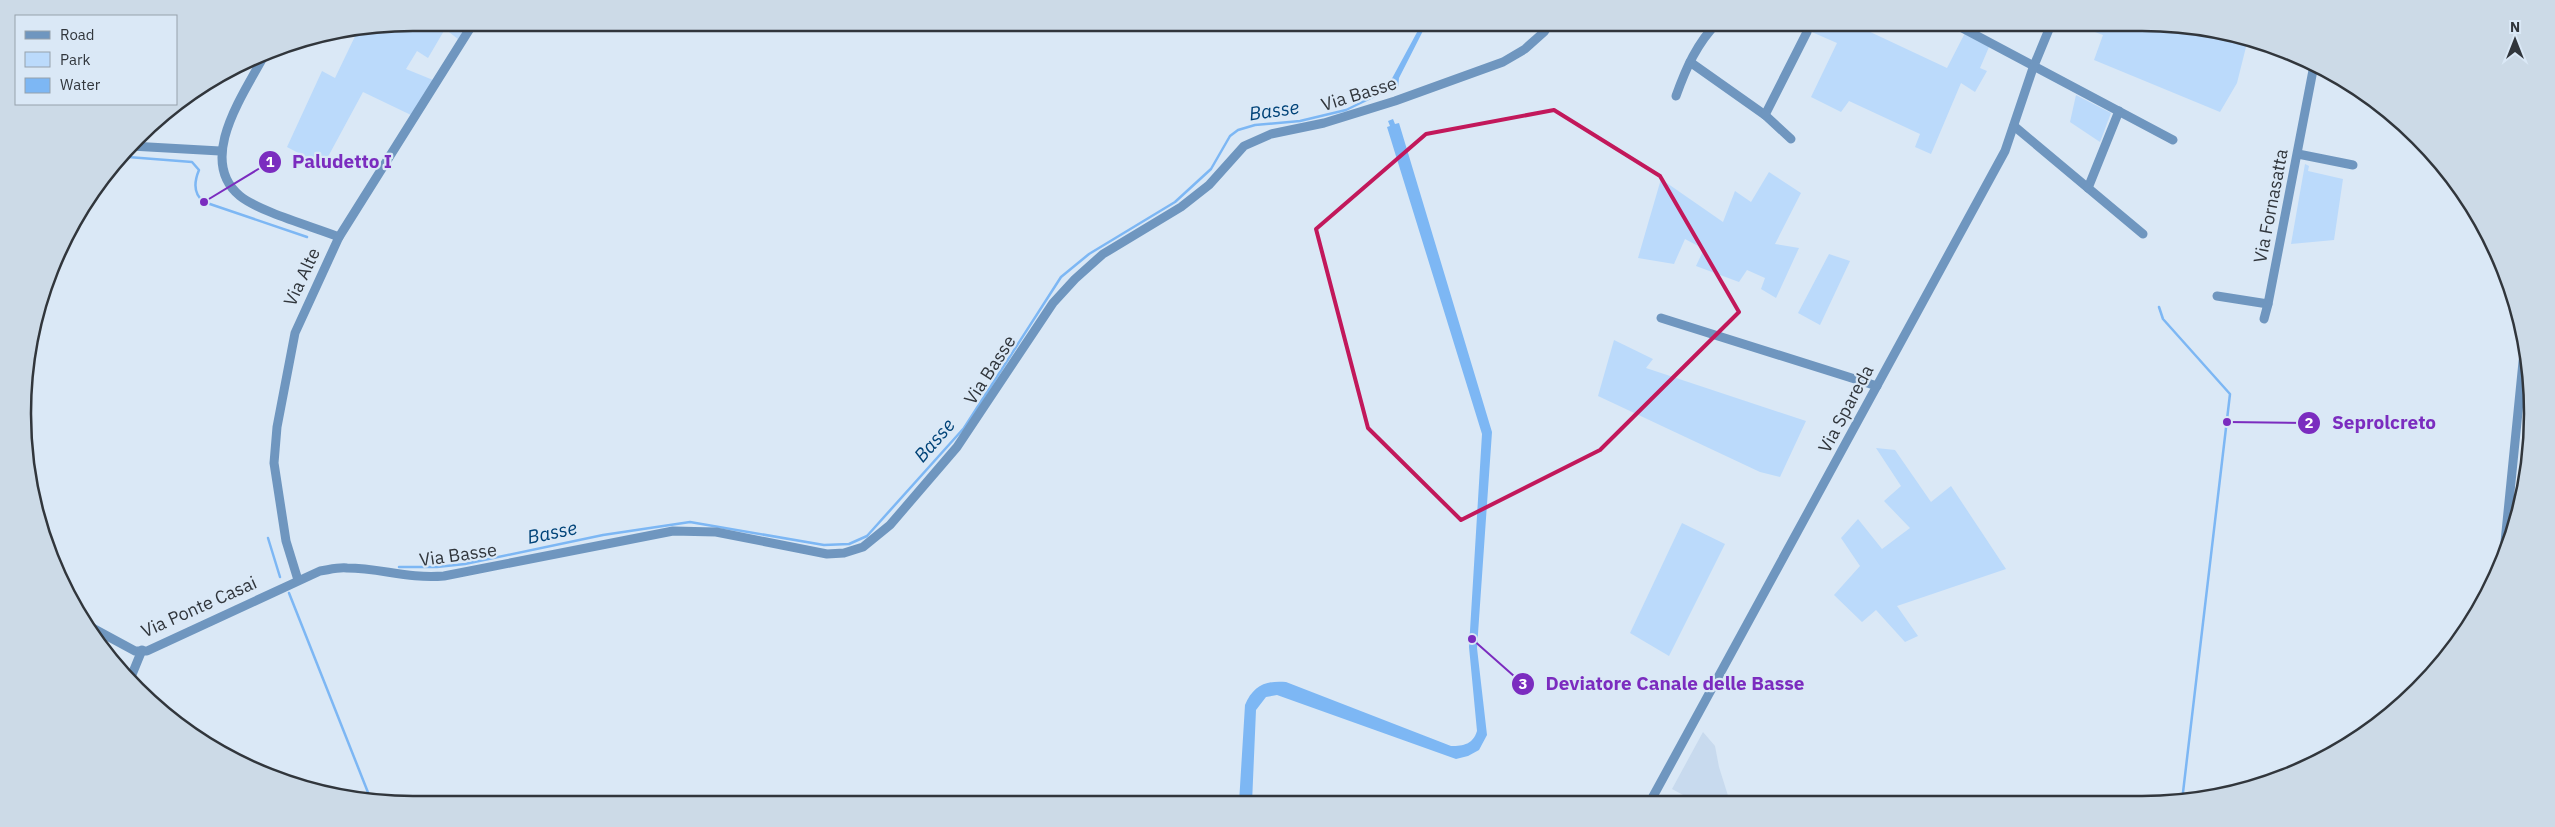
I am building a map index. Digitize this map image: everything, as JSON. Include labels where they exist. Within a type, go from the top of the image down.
[{"type":"street","name":"Via Alte","points":[[298,580],[286,542],[274,464],[277,427],[296,332],[339,237],[468,31]]},
{"type":"street","name":"Via Basse","points":[[298,580],[320,571],[345,568],[374,570],[410,577],[444,576],[673,531],[716,532],[826,554],[844,553],[863,547],[890,525],[957,447],[1053,303],[1075,279],[1103,254],[1181,207],[1209,185],[1244,146],[1271,134],[1324,123],[1396,101],[1503,62],[1526,49],[1545,31]]},
{"type":"street","points":[[1676,96],[1699,44],[1710,31]]},
{"type":"street","points":[[1967,31],[2033,68],[2173,140]]},
{"type":"street","name":"Via Spareda","points":[[1653,796],[2005,151],[2033,68],[2048,31]]},
{"type":"street","points":[[1765,115],[1807,32]]},
{"type":"street","points":[[1690,62],[1765,115],[1792,139]]},
{"type":"street","points":[[260,63],[227,127],[220,151],[228,183],[240,196],[255,205],[339,237]]},
{"type":"street","name":"Via Fornasatta","points":[[2264,319],[2298,154],[2313,72]]},
{"type":"street","points":[[2088,188],[2118,111]]},
{"type":"street","points":[[2014,126],[2143,234]]},
{"type":"street","points":[[140,146],[220,151]]},
{"type":"street","points":[[2298,154],[2353,166]]},
{"type":"street","points":[[2217,296],[2268,304]]},
{"type":"street","points":[[1661,318],[1876,386]]},
{"type":"street","points":[[2508,521],[2522,381]]},
{"type":"street","name":"Via Ponte Casai","points":[[100,632],[136,651],[153,649],[298,580]]},
{"type":"street","points":[[133,673],[142,650]]},
{"type":"highlighted area","points":[[1554,110],[1660,176],[1739,312],[1600,450],[1461,520],[1368,428],[1316,229],[1426,134]]},
{"type":"shaded area","points":[[1703,732],[1715,746],[1728,796],[1685,796],[1672,789]]},
{"type":"green space","points":[[444,31],[428,58],[417,51],[406,69],[433,80],[411,115],[363,92],[323,166],[287,147],[322,71],[335,78],[355,36],[388,32]]},
{"type":"green space","points":[[448,31],[463,31],[458,39]]},
{"type":"green space","points":[[1809,31],[1868,31],[1947,68],[1966,31],[1989,47],[1980,68],[1987,71],[1975,92],[1961,83],[1931,154],[1915,147],[1920,134],[1849,101],[1841,112],[1811,97],[1837,43]]},
{"type":"green space","points":[[2092,31],[2167,32],[2216,39],[2246,46],[2237,83],[2220,112],[2094,60],[2103,35]]},
{"type":"green space","points":[[2076,95],[2111,113],[2100,142],[2070,122]]},
{"type":"green space","points":[[2305,164],[2309,166],[2308,171],[2343,179],[2334,240],[2291,244]]},
{"type":"green space","points":[[1769,172],[1801,193],[1775,244],[1799,248],[1776,298],[1761,289],[1765,278],[1747,270],[1739,282],[1696,266],[1704,249],[1685,239],[1674,264],[1638,258],[1661,179],[1723,222],[1735,191],[1751,202]]},
{"type":"green space","points":[[1829,254],[1850,261],[1820,325],[1798,313]]},
{"type":"green space","points":[[1614,340],[1653,359],[1646,368],[1806,421],[1780,477],[1760,472],[1598,396]]},
{"type":"green space","points":[[1876,448],[1895,450],[1931,502],[1951,486],[2006,569],[1897,606],[1918,636],[1905,642],[1876,610],[1862,622],[1834,595],[1860,566],[1841,538],[1858,519],[1882,549],[1910,528],[1884,501],[1901,486]]},
{"type":"green space","points":[[1682,523],[1725,544],[1669,656],[1630,633]]},
{"type":"water","points":[[1418,31],[1423,31],[1399,78],[1398,88],[1393,88],[1393,85],[1389,84]]},
{"type":"water","points":[[1393,119],[1395,124],[1399,123],[1492,432],[1477,648],[1487,735],[1479,750],[1468,756],[1456,759],[1277,695],[1266,697],[1256,710],[1252,796],[1239,796],[1245,705],[1252,693],[1266,683],[1286,682],[1451,746],[1467,743],[1473,739],[1477,731],[1469,647],[1482,434],[1387,127],[1390,126],[1388,121]]},
{"type":"waterway","name":"Basse","points":[[399,567],[437,567],[465,564],[603,535],[690,522],[824,545],[849,544],[867,536],[964,428],[1061,277],[1089,254],[1175,202],[1211,169],[1230,136],[1238,130],[1255,125],[1300,121],[1346,110],[1383,92]]},
{"type":"waterway","points":[[130,157],[192,162],[199,170],[196,179],[196,192],[204,202],[307,237]]},
{"type":"waterway","points":[[2159,307],[2163,319],[2230,394],[2183,793]]},
{"type":"waterway","points":[[268,538],[280,577]]},
{"type":"waterway","points":[[289,593],[368,793]]},
{"type":"place","name":"Paludetto I","points":[[204,202]]},
{"type":"place","name":"Seprolcreto","points":[[2227,422]]},
{"type":"place","name":"Deviatore Canale delle Basse","points":[[1472,639]]}]
